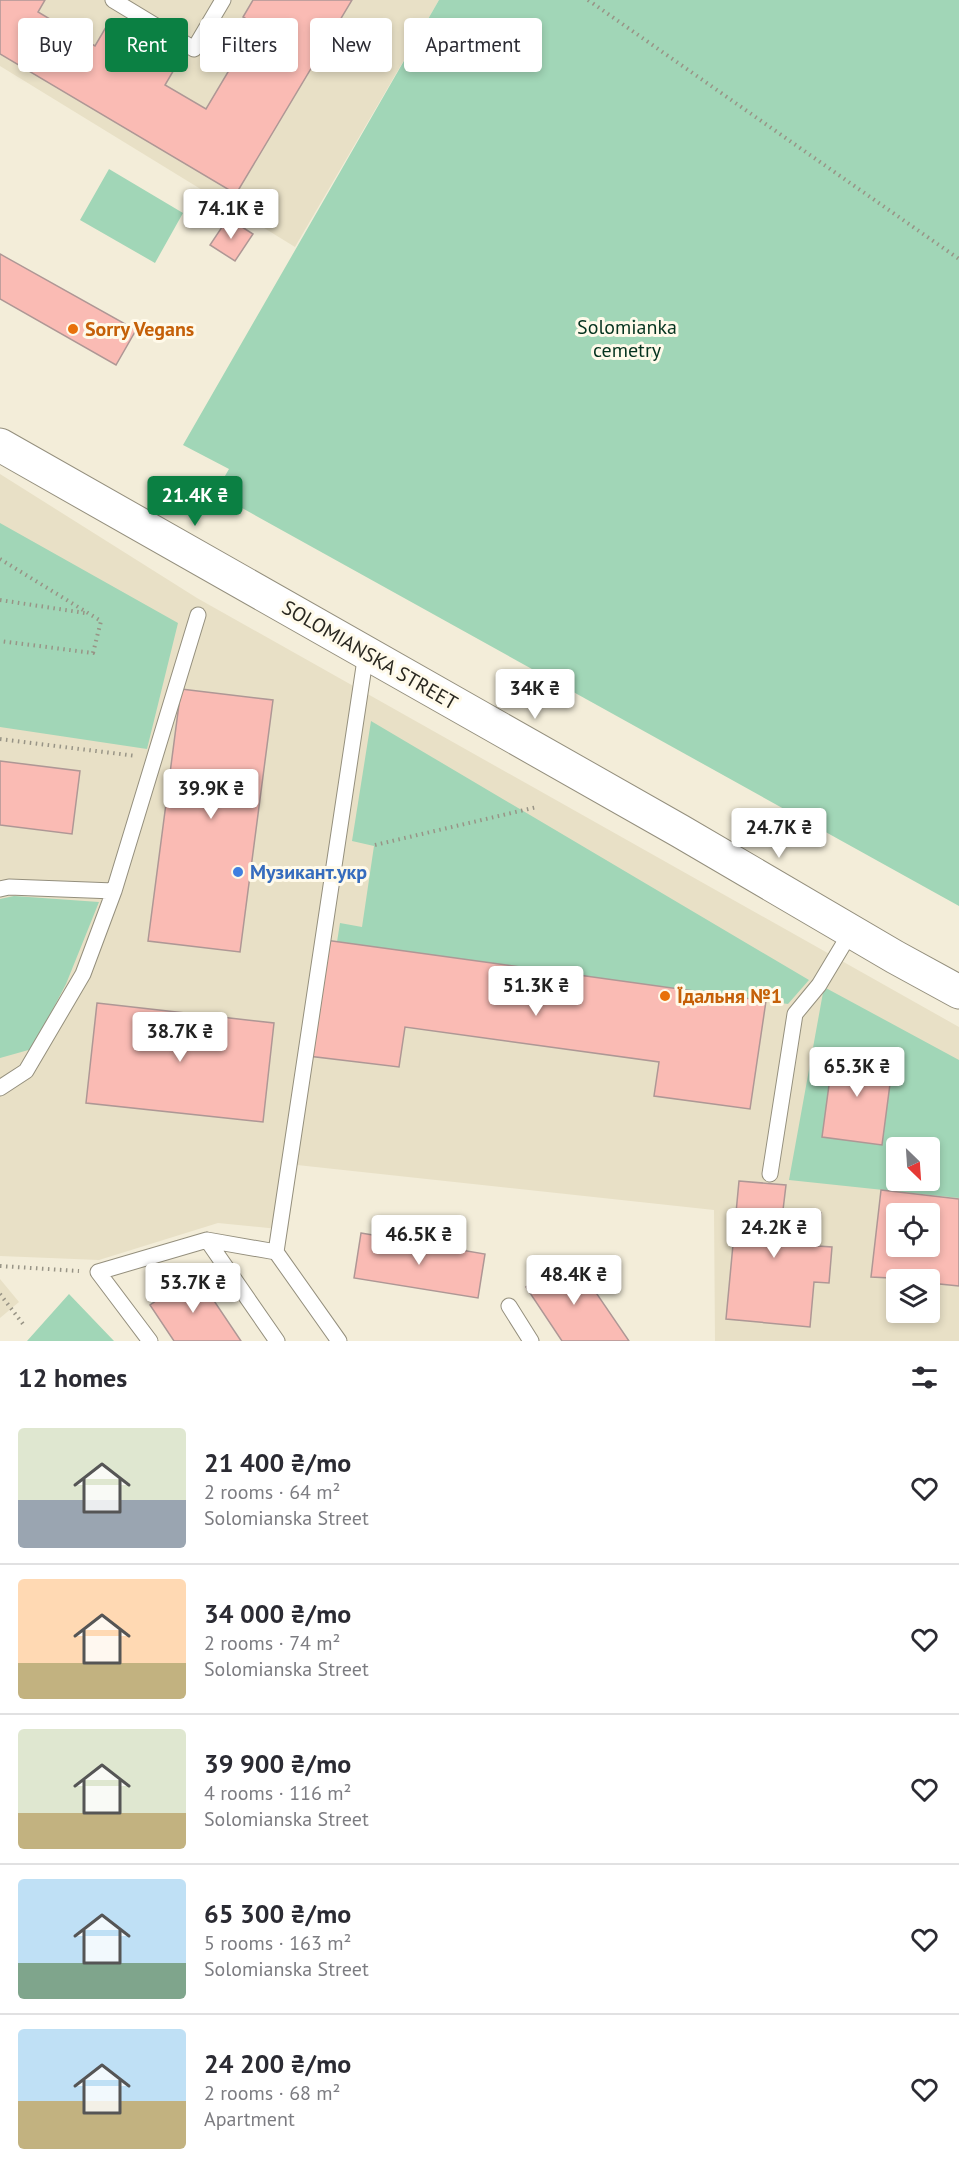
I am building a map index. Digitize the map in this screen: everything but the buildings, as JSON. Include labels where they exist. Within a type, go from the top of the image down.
[{"type":"main road","name":"SOLOMIANSKA STREET","points":[[0,445],[959,992]]},
{"type":"lane","points":[[113,0],[194,49],[223,0]]},
{"type":"lane","points":[[0,1088],[26,1071],[83,974],[114,891],[198,615]]},
{"type":"lane","points":[[339,1341],[276,1252],[366,653]]},
{"type":"lane","points":[[0,889],[9,887],[114,891]]},
{"type":"lane","points":[[770,1174],[795,1014],[819,985],[852,930]]},
{"type":"lane","points":[[150,1341],[98,1272],[207,1240],[276,1252]]},
{"type":"lane","points":[[207,1240],[277,1341]]},
{"type":"lane","points":[[509,1306],[531,1341]]},
{"type":"path","points":[[588,0],[959,259]]},
{"type":"path","points":[[0,559],[101,621],[93,654],[0,641]]},
{"type":"path","points":[[0,600],[89,614]]},
{"type":"path","points":[[0,739],[155,758]]},
{"type":"path","points":[[375,845],[537,807]]},
{"type":"path","points":[[0,1266],[98,1272]]},
{"type":"path","points":[[0,1294],[23,1324]]},
{"type":"shaded area","points":[[0,0],[439,0],[429,18],[404,18],[404,60],[295,247],[0,66]]},
{"type":"shaded area","points":[[0,474],[197,598],[959,1027],[959,1341],[715,1341],[714,1210],[297,1165],[288,1230],[218,1223],[99,1260],[0,1256]]},
{"type":"shaded area","points":[[0,1279],[19,1302],[0,1318]]},
{"type":"green space","name":"Solomianka cemetry","points":[[439,0],[959,0],[959,906],[215,493],[229,469],[183,445],[404,61],[404,72],[542,72],[542,18],[429,18]]},
{"type":"green space","points":[[109,169],[183,213],[155,263],[80,220]]},
{"type":"green space","points":[[0,523],[178,623],[147,749],[0,727]]},
{"type":"green space","points":[[371,721],[809,980],[788,1004],[337,942],[340,923],[362,927],[374,846],[352,841]]},
{"type":"green space","points":[[14,896],[99,902],[66,984],[32,1049],[0,1058],[0,899]]},
{"type":"green space","points":[[824,987],[959,1060],[959,1198],[893,1191],[940,1191],[940,1137],[886,1137],[886,1190],[789,1180]]},
{"type":"green space","points":[[69,1294],[114,1341],[27,1341]]},
{"type":"place","name":"Sorry Vegans","points":[[73,329]]},
{"type":"place","name":"Музикант.укр","points":[[238,872]]},
{"type":"place","name":"Їдальня №1","points":[[665,996]]}]
